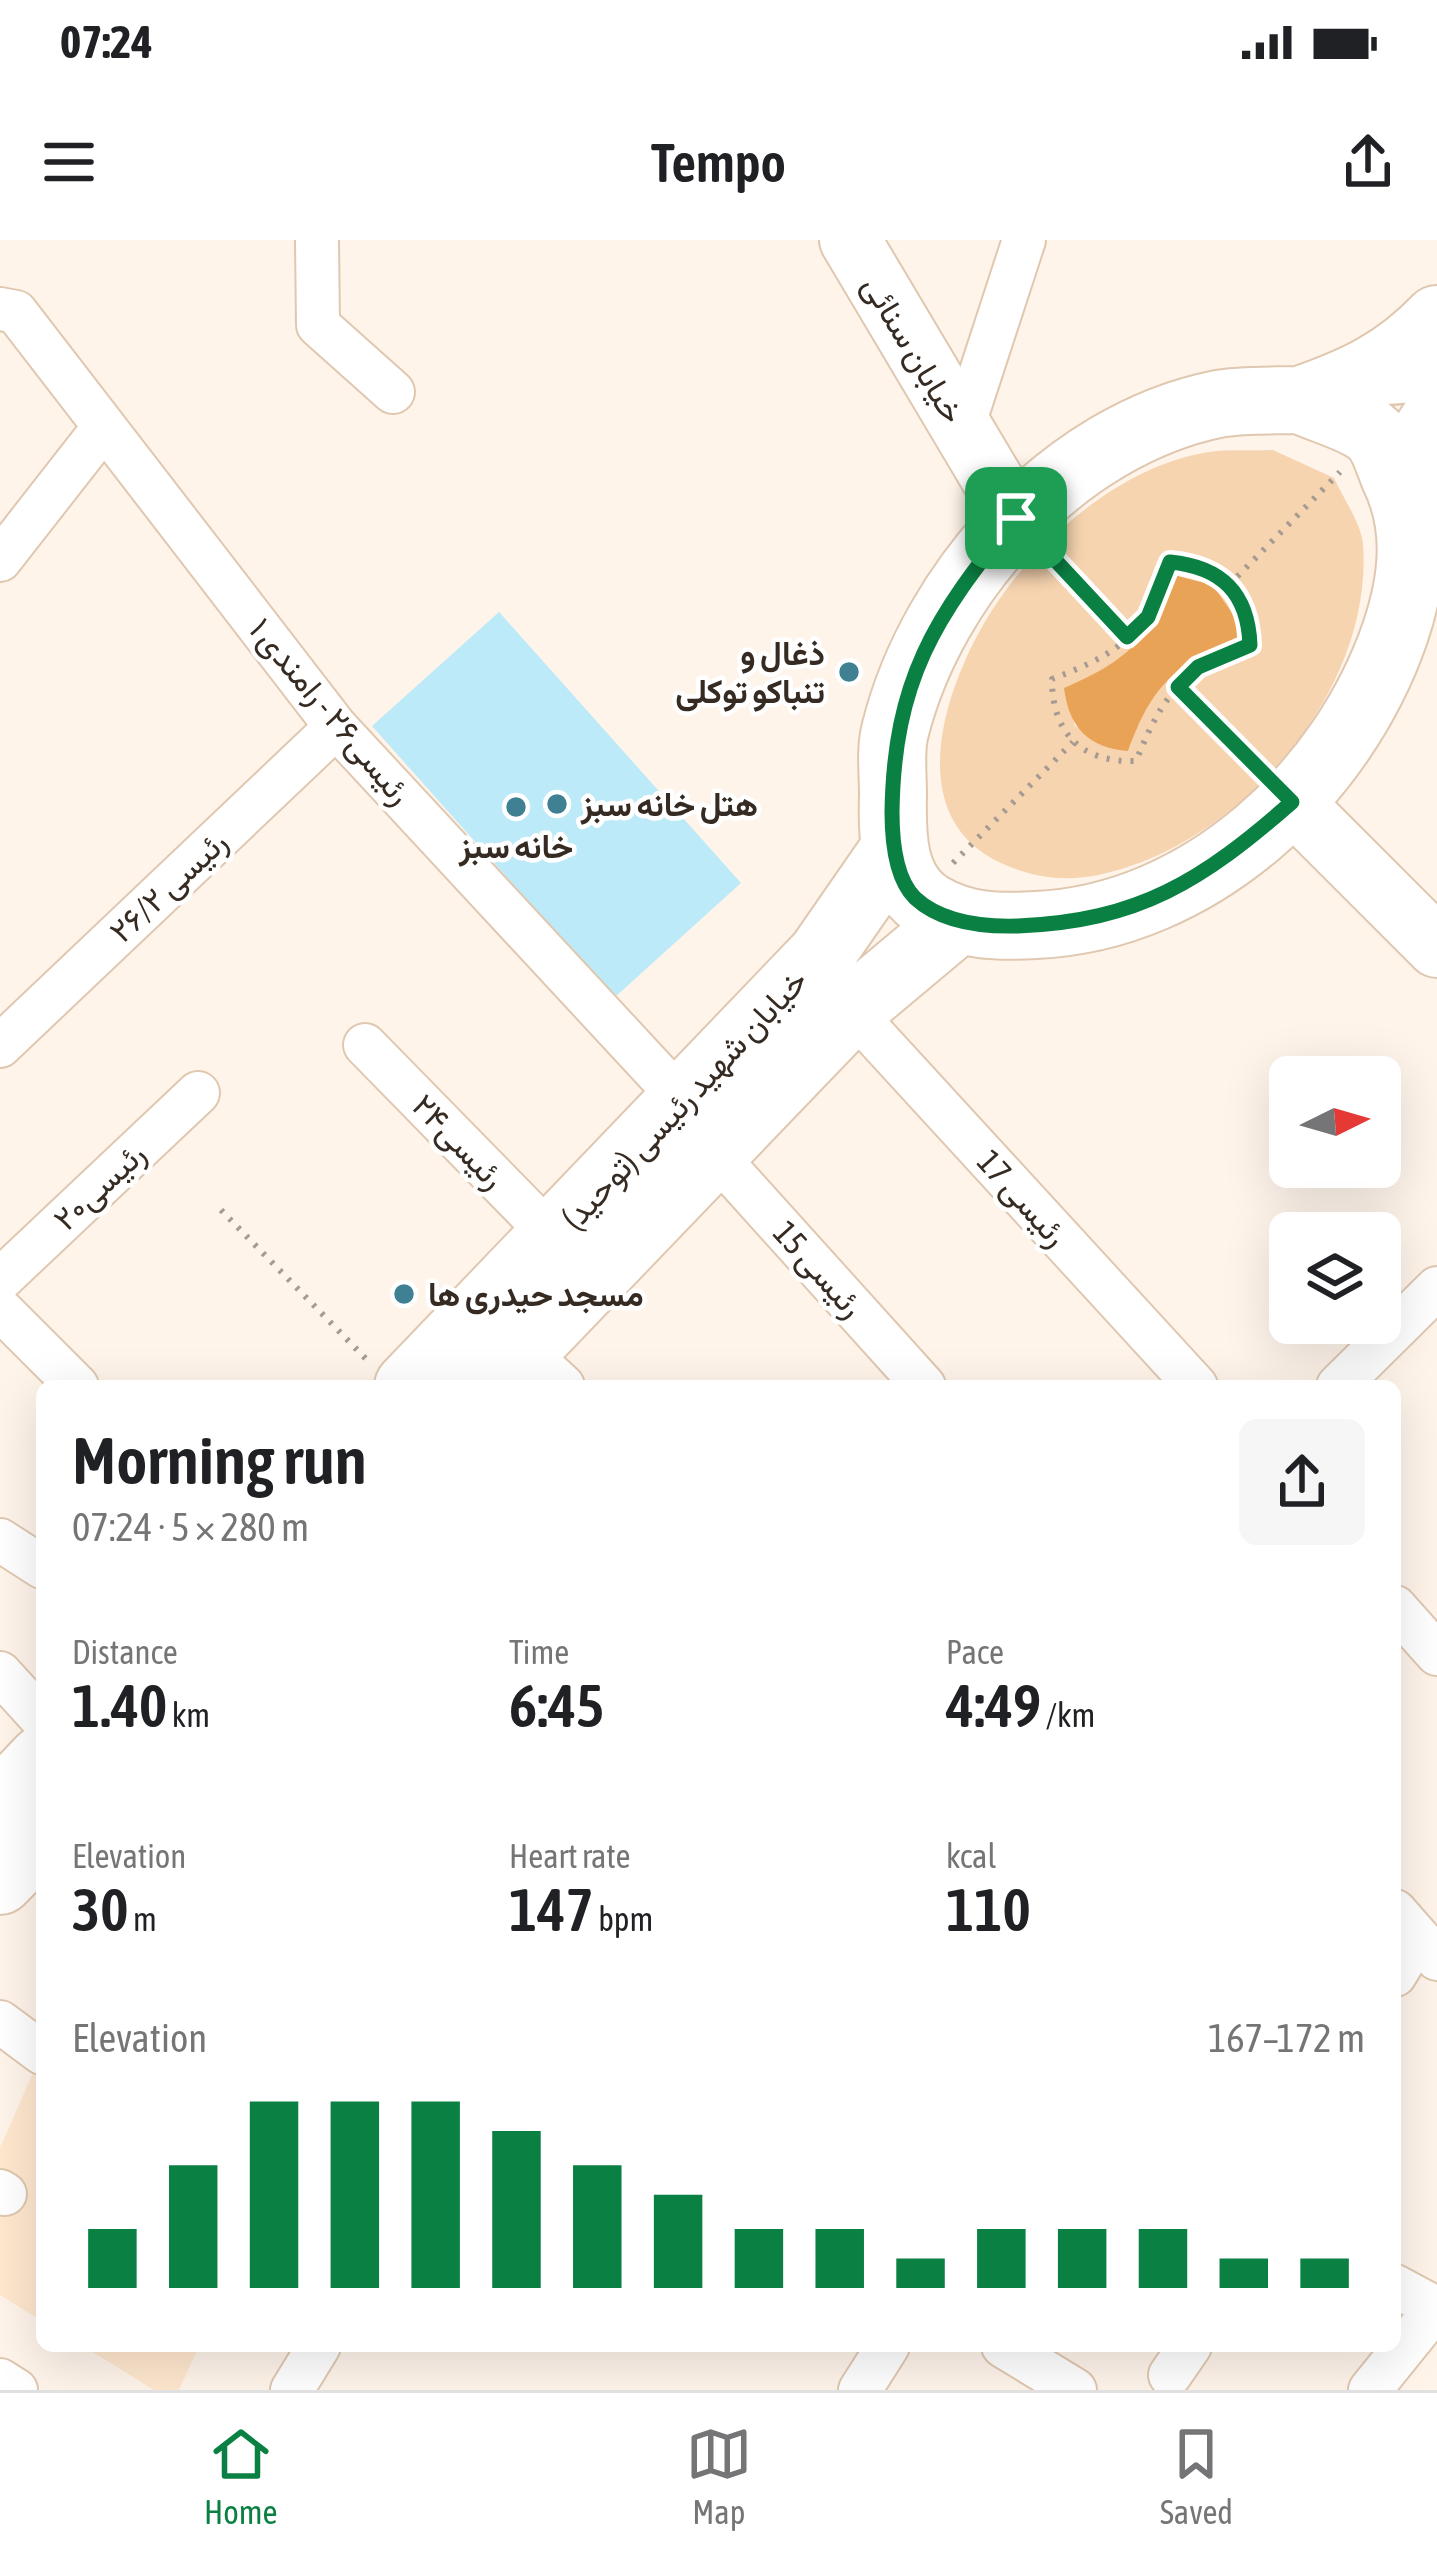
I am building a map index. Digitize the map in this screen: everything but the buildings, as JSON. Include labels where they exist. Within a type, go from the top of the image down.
[{"type":"main road","points":[[1437,319],[1410,347],[1368,376],[1300,400],[1219,404],[1150,428],[1095,458],[1016,518],[946,610],[918,665],[894,735],[916,902],[1085,923],[1137,905],[1208,869],[1292,802],[1357,717],[1385,662],[1409,592],[1411,510],[1426,432],[1437,415]]},
{"type":"main road","points":[[1300,400],[1375,435],[1411,510]]},
{"type":"main road","name":"خیابان شهید رئیسی (توحید)","points":[[392,1378],[553,1237],[851,1010],[916,902]]},
{"type":"main road","name":"خیابان شهید رئیسی (توحید)","points":[[526,1374],[821,955],[916,902]]},
{"type":"main road","points":[[0,1803],[36,1765]]},
{"type":"main road","points":[[0,1881],[36,1844]]},
{"type":"street","points":[[316,240],[318,325],[393,392]]},
{"type":"street","name":"خیابان سنائی","points":[[850,240],[1016,518]]},
{"type":"street","points":[[962,430],[1024,240]]},
{"type":"street","name":"رئیسی۲۶ - رامندی ۱","points":[[0,309],[16,312],[337,727],[698,1126]]},
{"type":"street","points":[[0,560],[104,427]]},
{"type":"street","name":"رئیسی ۲۶/۲","points":[[1,1046],[337,727]]},
{"type":"street","points":[[1292,802],[1437,947]]},
{"type":"street","name":"رئیسی 17","points":[[851,1010],[1190,1380]]},
{"type":"street","name":"رئیسی۲۴","points":[[365,1045],[553,1237]]},
{"type":"street","name":"رئیسی۲۰","points":[[0,1280],[198,1093]]},
{"type":"street","name":"رئیسی 15","points":[[698,1126],[919,1380]]},
{"type":"street","points":[[1343,1380],[1437,1288]]},
{"type":"street","points":[[0,1309],[70,1380]]},
{"type":"street","points":[[0,1540],[36,1563]]},
{"type":"street","points":[[1401,1614],[1437,1654]]},
{"type":"street","points":[[0,1673],[36,1712]]},
{"type":"street","points":[[1401,1964],[1416,1936]]},
{"type":"street","points":[[0,2022],[36,2049]]},
{"type":"street","points":[[1401,2290],[1437,2307],[1401,2352]]},
{"type":"street","points":[[292,2390],[315,2352]]},
{"type":"street","points":[[860,2390],[884,2352]]},
{"type":"street","points":[[1013,2352],[1075,2390]]},
{"type":"street","points":[[1370,2390],[1401,2352]]},
{"type":"street","points":[[0,2380],[16,2390]]},
{"type":"lane","points":[[1300,400],[1420,392],[1437,374]]},
{"type":"path","points":[[1229,585],[1375,435]]},
{"type":"path","points":[[1016,518],[1127,637]]},
{"type":"path","points":[[1170,562],[1196,565],[1229,585],[1249,619],[1250,645],[1198,667],[1178,687],[1158,708],[1136,761],[1108,762],[1072,742],[1052,707],[1052,679],[1106,658],[1148,617],[1170,562]]},
{"type":"path","points":[[1178,687],[1292,802]]},
{"type":"path","points":[[916,902],[1072,742]]},
{"type":"path","points":[[220,1210],[392,1378]]},
{"type":"shaded area","points":[[1273,450],[1334,478],[1363,544],[1361,599],[1346,654],[1321,706],[1288,754],[1247,796],[1200,832],[1150,858],[1098,875],[1060,878],[1024,872],[968,840],[948,810],[940,775],[942,737],[966,660],[1003,594],[1043,546],[1120,485],[1179,459],[1217,451]],"holes":[[[1175,575],[1190,577],[1219,593],[1236,640],[1167,681],[1146,710],[1128,751],[1075,726],[1065,688],[1121,657],[1145,632]]]},
{"type":"shaded area","points":[[1174,575],[1213,585],[1236,619],[1237,640],[1196,659],[1168,681],[1146,710],[1128,751],[1102,746],[1076,725],[1064,688],[1105,668],[1134,645],[1155,616]]},
{"type":"shaded area","points":[[36,2066],[36,2317],[0,2295],[0,2148]]},
{"type":"shaded area","points":[[93,2352],[196,2352],[179,2390],[154,2390]]},
{"type":"place","name":"ذغال و تنباکو توکلی","points":[[849,672]]},
{"type":"place","name":"هتل خانه سبز","points":[[557,804]]},
{"type":"place","name":"خانه سبز","points":[[516,807]]},
{"type":"place","name":"مسجد حیدری ها","points":[[404,1294]]},
{"type":"route","points":[[1016,518],[1127,637],[1148,617],[1170,562],[1196,565],[1220,575],[1239,595],[1249,619],[1250,645],[1198,667],[1178,687],[1292,802],[1208,869],[1154,898],[1085,923],[1004,926],[956,922],[913,896],[893,851],[894,735],[918,665],[946,610],[1016,518]]}]
